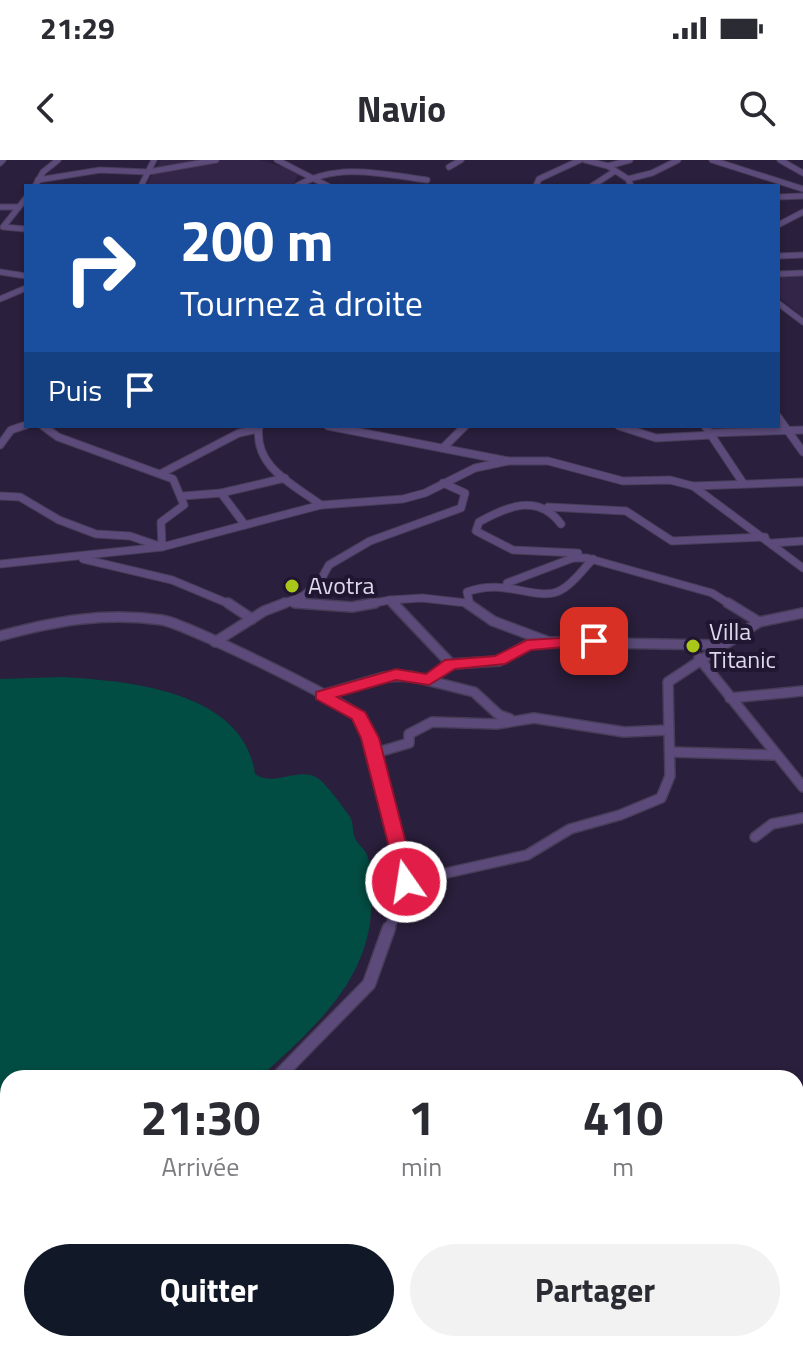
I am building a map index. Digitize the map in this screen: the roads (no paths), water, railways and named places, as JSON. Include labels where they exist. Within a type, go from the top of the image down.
[{"type":"street","points":[[36,183],[58,160]]},
{"type":"street","points":[[142,184],[154,160]]},
{"type":"street","points":[[36,183],[100,170],[148,172],[216,160]]},
{"type":"street","points":[[277,160],[324,184]]},
{"type":"street","points":[[449,167],[461,160]]},
{"type":"street","points":[[537,184],[539,179],[582,160],[608,166],[628,179],[630,184]]},
{"type":"street","points":[[608,166],[630,160]]},
{"type":"street","points":[[628,179],[652,173],[678,160]]},
{"type":"street","points":[[712,160],[803,189]]},
{"type":"street","points":[[780,160],[803,173]]},
{"type":"street","points":[[300,184],[310,176],[328,171],[425,183]]},
{"type":"street","points":[[595,184],[615,171]]},
{"type":"street","points":[[780,197],[803,196]]},
{"type":"street","points":[[24,201],[3,227],[4,230],[24,229]]},
{"type":"street","points":[[0,207],[19,207]]},
{"type":"street","points":[[780,224],[803,212]]},
{"type":"street","points":[[780,256],[803,255]]},
{"type":"street","points":[[0,272],[24,276]]},
{"type":"street","points":[[780,274],[803,273]]},
{"type":"street","points":[[0,299],[24,289]]},
{"type":"street","points":[[780,304],[803,322]]},
{"type":"street","points":[[780,310],[788,310]]},
{"type":"street","points":[[780,420],[803,452]]},
{"type":"street","points":[[0,445],[11,430],[24,426]]},
{"type":"street","points":[[46,428],[71,442],[173,479],[183,496],[184,505],[161,522],[162,547]]},
{"type":"street","points":[[162,473],[239,433],[259,428],[258,453],[321,505]]},
{"type":"street","points":[[338,428],[508,461],[548,461],[623,481],[670,480],[693,486],[803,482]]},
{"type":"street","points":[[443,448],[463,428]]},
{"type":"street","points":[[625,428],[656,438],[709,431],[803,430]]},
{"type":"street","points":[[709,431],[743,483]]},
{"type":"street","points":[[0,564],[162,547],[321,505],[403,499],[475,468],[508,461]]},
{"type":"street","points":[[183,496],[221,493],[285,478]]},
{"type":"street","points":[[215,642],[284,602],[303,596],[319,583],[329,565],[370,541],[461,508],[465,493],[443,483]]},
{"type":"street","points":[[693,486],[803,568]]},
{"type":"street","points":[[221,493],[245,525]]},
{"type":"street","points":[[0,496],[20,497],[59,520],[96,534],[130,536],[162,547]]},
{"type":"street","points":[[590,558],[585,553],[513,550],[476,531],[479,522],[501,510],[530,502],[548,507],[583,506],[626,511],[672,541],[765,537]]},
{"type":"street","points":[[548,507],[561,524]]},
{"type":"street","points":[[773,543],[803,541]]},
{"type":"street","points":[[76,557],[194,588],[236,605],[252,619]]},
{"type":"street","points":[[467,603],[467,592],[476,587],[507,583],[573,558],[590,558],[712,593],[759,622]]},
{"type":"street","points":[[507,583],[548,595],[567,586],[590,558]]},
{"type":"street","points":[[284,602],[352,607],[422,598],[467,603],[493,621],[549,642]]},
{"type":"street","points":[[390,600],[451,664]]},
{"type":"street","points":[[406,882],[527,855],[570,829],[643,807],[661,798],[667,788],[670,752],[668,682],[699,658],[759,622],[803,613]]},
{"type":"street","points":[[0,636],[60,620],[106,615],[166,620],[359,716],[375,753],[406,882],[369,984],[285,1070]]},
{"type":"street","points":[[429,680],[451,664],[499,661],[527,645],[549,642],[607,641],[628,646],[720,645]]},
{"type":"street","points":[[699,658],[774,755],[803,787]]},
{"type":"street","points":[[322,695],[396,675],[474,692],[499,715],[514,720]]},
{"type":"street","points":[[730,698],[803,691]]},
{"type":"street","points":[[375,753],[401,748],[409,743],[409,734],[432,722],[497,724],[534,718],[624,732],[669,730]]},
{"type":"street","points":[[670,752],[774,755]]},
{"type":"street","points":[[755,837],[772,824],[803,818]]},
{"type":"place","name":"Avotra","points":[[292,586]]},
{"type":"place","name":"Villa Titanic","points":[[693,646]]}]
